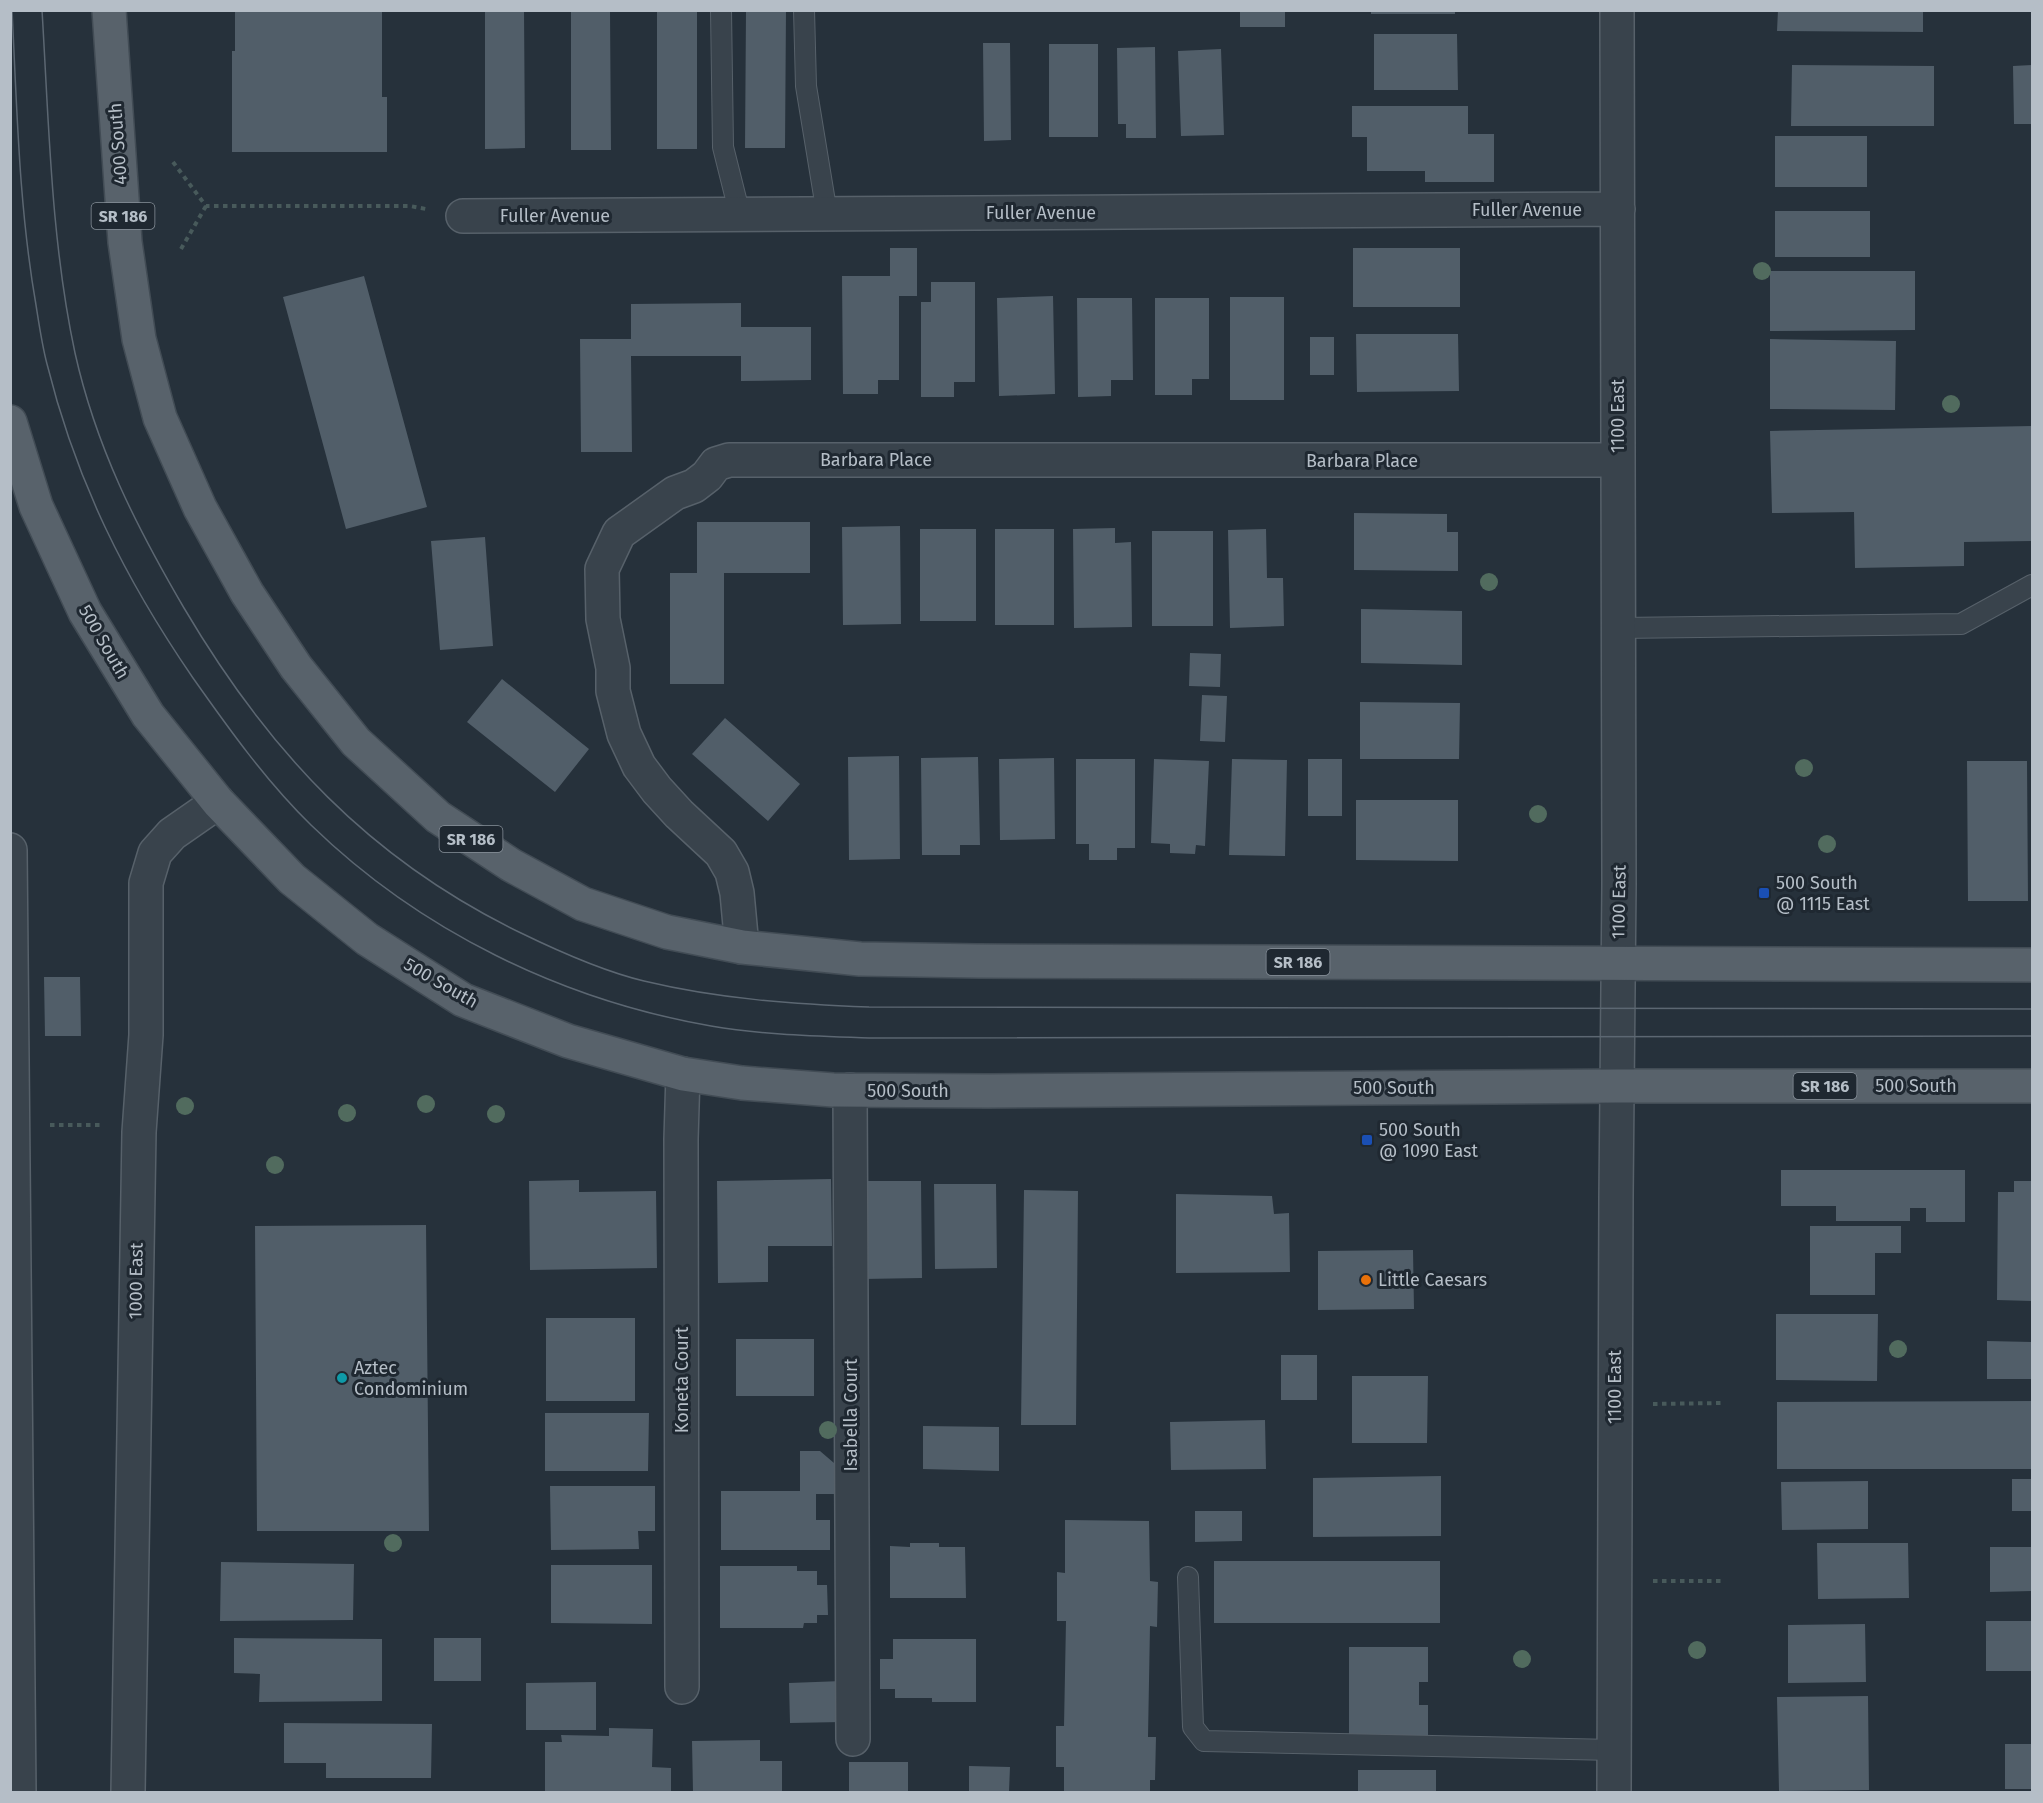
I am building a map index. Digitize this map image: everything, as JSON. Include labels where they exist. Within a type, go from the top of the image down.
[{"type":"main road","name":"400 South","points":[[109,10],[125,242],[139,339],[160,418],[200,508],[247,593],[296,667],[356,742],[438,817],[511,865],[583,904],[667,932],[742,947]]},
{"type":"main road","name":"500 South","points":[[10,422],[36,506],[85,612],[148,716],[218,802],[292,879],[367,939],[463,1000],[568,1041],[683,1074],[742,1083],[850,1090],[2032,1086]]},
{"type":"main road","name":"SR 186","points":[[742,947],[860,959],[2032,965]]},
{"type":"street","name":"1100 East","points":[[1614,1792],[1619,628],[1617,10]]},
{"type":"street","name":"Fuller Avenue","points":[[463,216],[1618,209]]},
{"type":"street","name":"Barbara Place","points":[[742,947],[737,893],[732,872],[721,853],[657,790],[639,766],[624,734],[616,707],[613,668],[603,619],[602,569],[619,533],[675,493],[694,486],[707,476],[716,464],[729,460],[1618,460]]},
{"type":"street","name":"1000 East","points":[[128,1792],[139,1132],[146,1035],[146,883],[155,853],[172,834],[218,802]]},
{"type":"street","points":[[10,850],[19,1792]]},
{"type":"street","name":"Koneta Court","points":[[682,1687],[683,1074]]},
{"type":"street","name":"Isabella Court","points":[[850,1090],[853,1739]]},
{"type":"lane","points":[[721,10],[723,147],[740,215]]},
{"type":"lane","points":[[804,10],[806,86],[827,214]]},
{"type":"lane","points":[[1619,628],[1961,624],[2032,585]]},
{"type":"lane","points":[[1188,1577],[1193,1727],[1204,1742],[1614,1750]]},
{"type":"path","points":[[173,162],[206,206]]},
{"type":"path","points":[[206,206],[410,206]]},
{"type":"path","points":[[181,249],[206,206]]},
{"type":"path","points":[[43,1125],[106,1125]]},
{"type":"path","points":[[1615,1405],[1722,1403]]},
{"type":"path","points":[[1615,1581],[1721,1581]]},
{"type":"building","points":[[235,10],[382,10],[382,97],[387,97],[387,152],[232,152],[232,51],[235,51]]},
{"type":"building","points":[[485,10],[524,10],[525,148],[485,149]]},
{"type":"building","points":[[571,10],[610,10],[611,150],[571,150]]},
{"type":"building","points":[[657,10],[697,10],[697,149],[657,149]]},
{"type":"building","points":[[746,10],[786,10],[785,148],[745,148]]},
{"type":"building","points":[[1240,10],[1285,10],[1285,27],[1240,27]]},
{"type":"building","points":[[1371,10],[1455,10],[1455,14],[1371,14]]},
{"type":"building","points":[[1778,10],[1923,10],[1923,32],[1777,31]]},
{"type":"building","points":[[1374,34],[1457,34],[1458,90],[1374,90]]},
{"type":"building","points":[[983,43],[1010,43],[1011,140],[984,141]]},
{"type":"building","points":[[1049,44],[1098,44],[1098,137],[1049,137]]},
{"type":"building","points":[[1155,47],[1156,138],[1126,138],[1126,124],[1118,124],[1117,48]]},
{"type":"building","points":[[1221,49],[1224,135],[1181,136],[1178,51]]},
{"type":"building","points":[[1792,65],[1934,66],[1934,126],[1791,126]]},
{"type":"building","points":[[2032,65],[2032,124],[2014,124],[2013,66]]},
{"type":"building","points":[[1352,106],[1468,106],[1468,134],[1494,134],[1494,182],[1425,182],[1425,171],[1367,171],[1367,137],[1352,137]]},
{"type":"building","points":[[1775,136],[1867,136],[1867,187],[1775,187]]},
{"type":"building","points":[[1775,211],[1870,211],[1870,257],[1775,257]]},
{"type":"building","points":[[890,248],[917,248],[917,296],[899,296],[899,380],[878,380],[878,394],[843,394],[842,276],[890,276]]},
{"type":"building","points":[[1353,248],[1460,248],[1460,307],[1353,307]]},
{"type":"building","points":[[1770,271],[1915,271],[1915,330],[1770,331]]},
{"type":"building","points":[[364,276],[427,507],[346,529],[283,297]]},
{"type":"building","points":[[931,282],[975,282],[975,382],[954,382],[954,397],[921,397],[921,302],[931,302]]},
{"type":"building","points":[[1053,296],[1055,394],[999,396],[997,298]]},
{"type":"building","points":[[1230,297],[1284,297],[1284,400],[1230,400]]},
{"type":"building","points":[[1077,298],[1132,298],[1133,380],[1111,380],[1111,396],[1078,397]]},
{"type":"building","points":[[1155,298],[1209,298],[1209,379],[1192,379],[1192,395],[1155,395]]},
{"type":"building","points":[[741,303],[741,327],[811,327],[811,380],[741,381],[741,356],[631,356],[632,452],[581,452],[580,339],[631,339],[631,304]]},
{"type":"building","points":[[1356,334],[1458,334],[1459,391],[1357,392]]},
{"type":"building","points":[[1310,337],[1334,337],[1334,375],[1310,375]]},
{"type":"building","points":[[1770,339],[1896,341],[1895,410],[1770,409]]},
{"type":"building","points":[[2032,426],[2032,541],[1964,542],[1964,566],[1855,568],[1854,512],[1772,513],[1770,431]]},
{"type":"building","points":[[1354,513],[1447,514],[1447,532],[1458,532],[1458,571],[1354,570]]},
{"type":"building","points":[[697,522],[810,522],[810,573],[724,573],[724,684],[670,684],[670,573],[697,573]]},
{"type":"building","points":[[900,526],[901,624],[843,625],[842,527]]},
{"type":"building","points":[[1115,528],[1115,543],[1131,542],[1132,627],[1074,628],[1073,529]]},
{"type":"building","points":[[920,529],[976,529],[976,621],[920,621]]},
{"type":"building","points":[[995,529],[1054,529],[1054,625],[995,625]]},
{"type":"building","points":[[1266,529],[1267,578],[1283,578],[1284,626],[1230,628],[1228,530]]},
{"type":"building","points":[[1152,531],[1213,531],[1213,626],[1152,626]]},
{"type":"building","points":[[485,537],[493,646],[440,650],[431,541]]},
{"type":"building","points":[[1361,609],[1462,611],[1462,665],[1361,663]]},
{"type":"building","points":[[1190,653],[1221,654],[1220,687],[1189,686]]},
{"type":"building","points":[[502,679],[589,749],[555,792],[467,722]]},
{"type":"building","points":[[1202,695],[1227,696],[1225,742],[1200,741]]},
{"type":"building","points":[[1360,702],[1460,703],[1459,759],[1360,759]]},
{"type":"building","points":[[725,718],[800,784],[768,821],[692,754]]},
{"type":"building","points":[[899,756],[900,859],[849,860],[848,757]]},
{"type":"building","points":[[978,757],[980,845],[960,845],[960,855],[922,855],[921,758]]},
{"type":"building","points":[[1054,758],[1055,839],[1000,840],[999,759]]},
{"type":"building","points":[[1076,759],[1135,759],[1135,848],[1117,848],[1117,860],[1089,860],[1089,844],[1076,844]]},
{"type":"building","points":[[1154,759],[1209,761],[1205,846],[1196,845],[1195,854],[1170,853],[1170,844],[1151,843]]},
{"type":"building","points":[[1232,759],[1287,760],[1285,856],[1229,855]]},
{"type":"building","points":[[1308,759],[1342,759],[1342,816],[1308,816]]},
{"type":"building","points":[[1967,761],[2027,761],[2028,901],[1968,901]]},
{"type":"building","points":[[1356,800],[1458,800],[1458,861],[1356,860]]},
{"type":"building","points":[[44,977],[80,977],[81,1036],[45,1036]]},
{"type":"building","points":[[1781,1170],[1965,1170],[1965,1222],[1926,1222],[1926,1208],[1910,1208],[1910,1221],[1836,1221],[1836,1206],[1781,1206]]},
{"type":"building","points":[[831,1179],[832,1246],[768,1246],[768,1282],[718,1283],[717,1181]]},
{"type":"building","points":[[579,1180],[579,1192],[656,1191],[657,1268],[530,1270],[529,1181]]},
{"type":"building","points":[[862,1181],[921,1181],[922,1278],[863,1279]]},
{"type":"building","points":[[2014,1181],[2032,1181],[2032,1301],[1997,1300],[1998,1192],[2014,1192]]},
{"type":"building","points":[[934,1184],[996,1184],[997,1268],[935,1269]]},
{"type":"building","points":[[1024,1190],[1078,1191],[1076,1425],[1021,1425]]},
{"type":"building","points":[[1176,1194],[1272,1196],[1274,1214],[1289,1213],[1290,1272],[1176,1273]]},
{"type":"building","name":"Aztec Condominium","points":[[426,1225],[429,1531],[257,1531],[255,1226]]},
{"type":"building","points":[[1810,1226],[1901,1226],[1901,1253],[1875,1253],[1875,1295],[1810,1295]]},
{"type":"building","name":"Little Caesars","points":[[1413,1250],[1414,1309],[1318,1310],[1318,1251]]},
{"type":"building","points":[[1776,1314],[1878,1314],[1877,1381],[1776,1380]]},
{"type":"building","points":[[546,1318],[635,1318],[635,1401],[546,1401]]},
{"type":"building","points":[[736,1339],[814,1339],[814,1396],[736,1396]]},
{"type":"building","points":[[1987,1341],[2032,1342],[2032,1379],[1987,1379]]},
{"type":"building","points":[[1281,1355],[1317,1355],[1317,1400],[1281,1400]]},
{"type":"building","points":[[1352,1376],[1428,1376],[1427,1443],[1352,1443]]},
{"type":"building","points":[[2032,1401],[2032,1469],[1777,1469],[1777,1402]]},
{"type":"building","points":[[545,1413],[649,1413],[648,1471],[545,1471]]},
{"type":"building","points":[[1265,1420],[1266,1469],[1171,1470],[1170,1422]]},
{"type":"building","points":[[923,1426],[999,1427],[999,1471],[923,1469]]},
{"type":"building","points":[[800,1451],[820,1451],[834,1463],[843,1463],[843,1478],[835,1478],[835,1494],[816,1494],[816,1520],[830,1520],[830,1550],[721,1550],[721,1491],[800,1491]]},
{"type":"building","points":[[1441,1476],[1441,1536],[1313,1537],[1313,1478]]},
{"type":"building","points":[[2012,1479],[2032,1479],[2032,1511],[2012,1511]]},
{"type":"building","points":[[1868,1481],[1868,1529],[1782,1530],[1781,1482]]},
{"type":"building","points":[[550,1486],[655,1486],[655,1531],[638,1531],[639,1549],[551,1550]]},
{"type":"building","points":[[1195,1511],[1242,1511],[1242,1541],[1195,1542]]},
{"type":"building","points":[[1065,1520],[1149,1521],[1150,1581],[1158,1582],[1157,1627],[1150,1626],[1148,1737],[1156,1737],[1155,1780],[1150,1780],[1150,1792],[1064,1792],[1064,1767],[1056,1767],[1056,1726],[1064,1726],[1066,1621],[1057,1621],[1057,1572],[1065,1573]]},
{"type":"building","points":[[910,1543],[939,1543],[939,1547],[965,1547],[966,1598],[890,1598],[890,1546],[910,1547]]},
{"type":"building","points":[[1817,1543],[1908,1543],[1909,1598],[1818,1599]]},
{"type":"building","points":[[1990,1547],[2032,1547],[2032,1591],[1990,1592]]},
{"type":"building","points":[[1214,1561],[1440,1561],[1440,1623],[1214,1623]]},
{"type":"building","points":[[221,1562],[354,1564],[353,1620],[220,1621]]},
{"type":"building","points":[[551,1565],[652,1565],[652,1624],[551,1623]]},
{"type":"building","points":[[720,1566],[797,1566],[797,1571],[817,1571],[817,1585],[827,1585],[828,1615],[817,1615],[817,1623],[804,1623],[803,1628],[720,1628]]},
{"type":"building","points":[[1986,1621],[2032,1621],[2032,1671],[1986,1671]]},
{"type":"building","points":[[1865,1624],[1866,1682],[1788,1683],[1788,1625]]},
{"type":"building","points":[[234,1638],[382,1639],[382,1701],[259,1702],[260,1674],[234,1673]]},
{"type":"building","points":[[434,1638],[481,1638],[481,1681],[434,1681]]},
{"type":"building","points":[[893,1639],[976,1639],[976,1702],[932,1702],[932,1698],[895,1698],[895,1689],[880,1689],[880,1659],[893,1659]]},
{"type":"building","points":[[1349,1647],[1428,1647],[1428,1682],[1419,1682],[1419,1705],[1428,1705],[1428,1742],[1349,1742]]},
{"type":"building","points":[[842,1681],[842,1722],[790,1723],[789,1683]]},
{"type":"building","points":[[596,1682],[596,1730],[526,1730],[526,1683]]},
{"type":"building","points":[[1868,1696],[1869,1790],[1779,1791],[1777,1697]]},
{"type":"building","points":[[284,1723],[432,1724],[431,1778],[326,1778],[326,1763],[284,1763]]},
{"type":"building","points":[[609,1728],[653,1729],[652,1767],[671,1768],[671,1792],[545,1792],[545,1742],[562,1742],[561,1735],[609,1736]]},
{"type":"building","points":[[760,1740],[760,1761],[782,1761],[782,1792],[693,1792],[692,1741]]},
{"type":"building","points":[[2005,1744],[2032,1744],[2032,1789],[2005,1789]]},
{"type":"building","points":[[849,1762],[908,1762],[908,1792],[849,1792]]},
{"type":"building","points":[[969,1766],[1010,1767],[1009,1792],[969,1792]]},
{"type":"building","points":[[1358,1770],[1436,1770],[1436,1792],[1358,1792]]},
{"type":"tram line","points":[[12,10],[22,195],[30,269],[44,349],[72,448],[105,528],[168,641],[220,716],[294,808],[353,863],[399,897],[446,928],[496,956],[601,999],[656,1014],[731,1029],[810,1036],[869,1038],[2032,1036]]},
{"type":"tram line","points":[[42,10],[56,226],[75,353],[94,421],[106,453],[150,547],[184,608],[251,709],[288,755],[328,797],[370,836],[417,872],[467,904],[521,933],[581,960],[644,981],[728,996],[841,1006],[2032,1009]]},
{"type":"place","name":"500 South @ 1115 East","points":[[1764,893]]},
{"type":"place","name":"500 South @ 1090 East","points":[[1367,1140]]},
{"type":"place","name":"Little Caesars","points":[[1366,1280]]},
{"type":"place","name":"Aztec Condominium","points":[[342,1378]]}]
